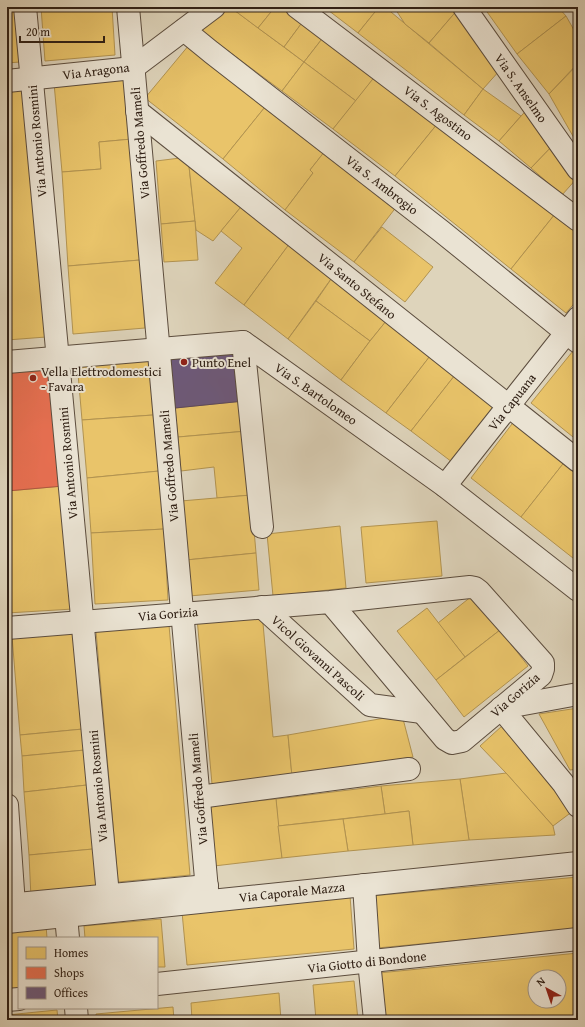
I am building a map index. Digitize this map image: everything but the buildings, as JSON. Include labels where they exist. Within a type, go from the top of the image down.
[{"type":"street","name":"Via Antonio Rosmini","points":[[25,7],[108,896]]},
{"type":"street","name":"Via Goffredo Mameli","points":[[128,7],[208,894]]},
{"type":"street","name":"Via Aragona","points":[[7,81],[133,68],[214,7]]},
{"type":"street","name":"Via S. Agostino","points":[[297,7],[577,215]]},
{"type":"street","name":"Via S. Anselmo","points":[[464,7],[578,169]]},
{"type":"street","name":"Via S. Ambrogio","points":[[184,30],[441,231],[574,331]]},
{"type":"street","name":"Via Santo Stefano","points":[[137,111],[578,461]]},
{"type":"street","name":"Via Capuana","points":[[446,486],[508,406],[574,331]]},
{"type":"street","points":[[7,362],[243,342],[262,527]]},
{"type":"street","name":"Via S. Bartolomeo","points":[[243,342],[446,486],[578,590]]},
{"type":"street","name":"Via Gorizia","points":[[7,628],[330,602],[470,587],[479,591],[543,663],[543,669],[541,675],[462,741],[452,743],[445,739],[330,602]]},
{"type":"street","name":"Vicol Giovanni Pascoli","points":[[262,607],[370,705],[422,712]]},
{"type":"street","points":[[501,708],[578,694]]},
{"type":"street","points":[[501,708],[570,782],[578,806]]},
{"type":"street","points":[[199,798],[409,769]]},
{"type":"street","points":[[7,805],[9,911]]},
{"type":"street","name":"Via Caporale Mazza","points":[[9,911],[108,896],[208,894],[364,885],[578,863]]},
{"type":"street","points":[[364,885],[369,962],[375,1020]]},
{"type":"street","name":"Via Caporale Mazza","points":[[9,911],[66,916],[208,894]]},
{"type":"street","points":[[66,916],[68,937]]},
{"type":"street","name":"Via Giotto di Bondone","points":[[158,984],[578,940]]},
{"type":"street","points":[[7,1000],[18,999]]},
{"type":"street","points":[[76,1009],[77,1020]]},
{"type":"place","name":"Punto Enel","points":[[184,362]]},
{"type":"place","name":"Vella Elettrodomestici - Favara","points":[[33,378]]}]
